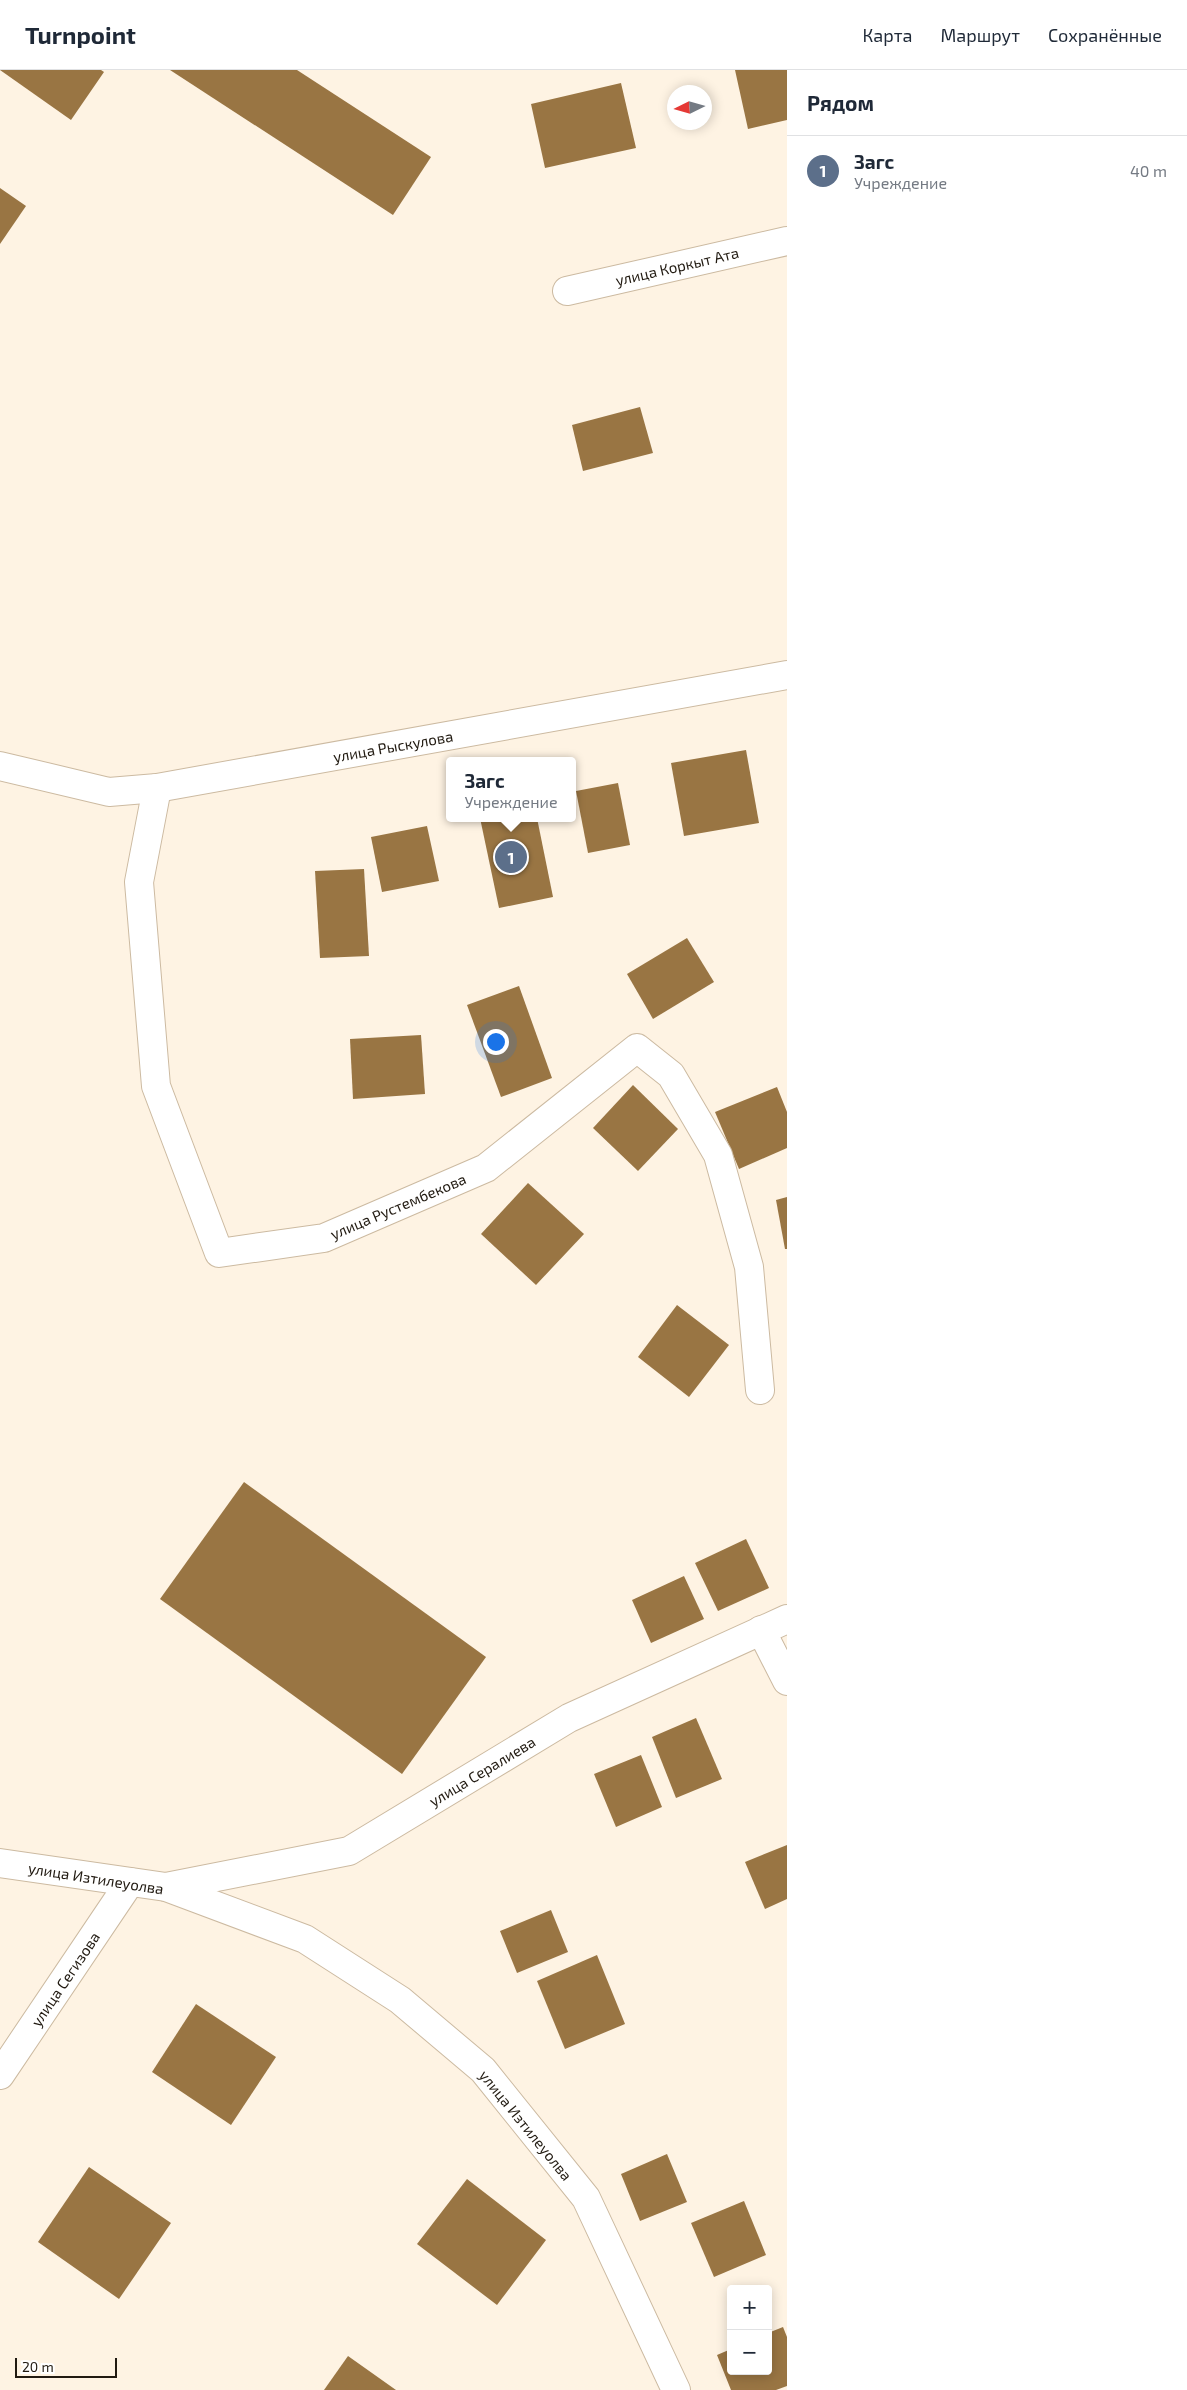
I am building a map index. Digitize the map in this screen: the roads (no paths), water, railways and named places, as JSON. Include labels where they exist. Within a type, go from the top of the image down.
[{"type":"street","name":"улица Коркыт Ата","points":[[567,291],[787,241]]},
{"type":"street","name":"улица Рыскулова","points":[[0,766],[109,792],[157,788],[787,675]]},
{"type":"street","name":"улица Рустембекова","points":[[157,788],[139,882],[156,1086],[219,1253],[324,1238],[486,1168],[636,1048],[671,1075],[718,1155],[749,1267],[760,1390]]},
{"type":"street","name":"улица Сералиева","points":[[166,1887],[348,1851],[570,1718],[787,1619]]},
{"type":"street","points":[[761,1630],[787,1681]]},
{"type":"street","name":"улица Изтилеуолва","points":[[0,1863],[166,1887],[305,1939],[400,2000],[483,2070],[586,2198],[676,2390]]},
{"type":"street","name":"улица Сегизова","points":[[0,2075],[130,1882]]},
{"type":"place","name":"Загс","points":[[511,857]]}]
